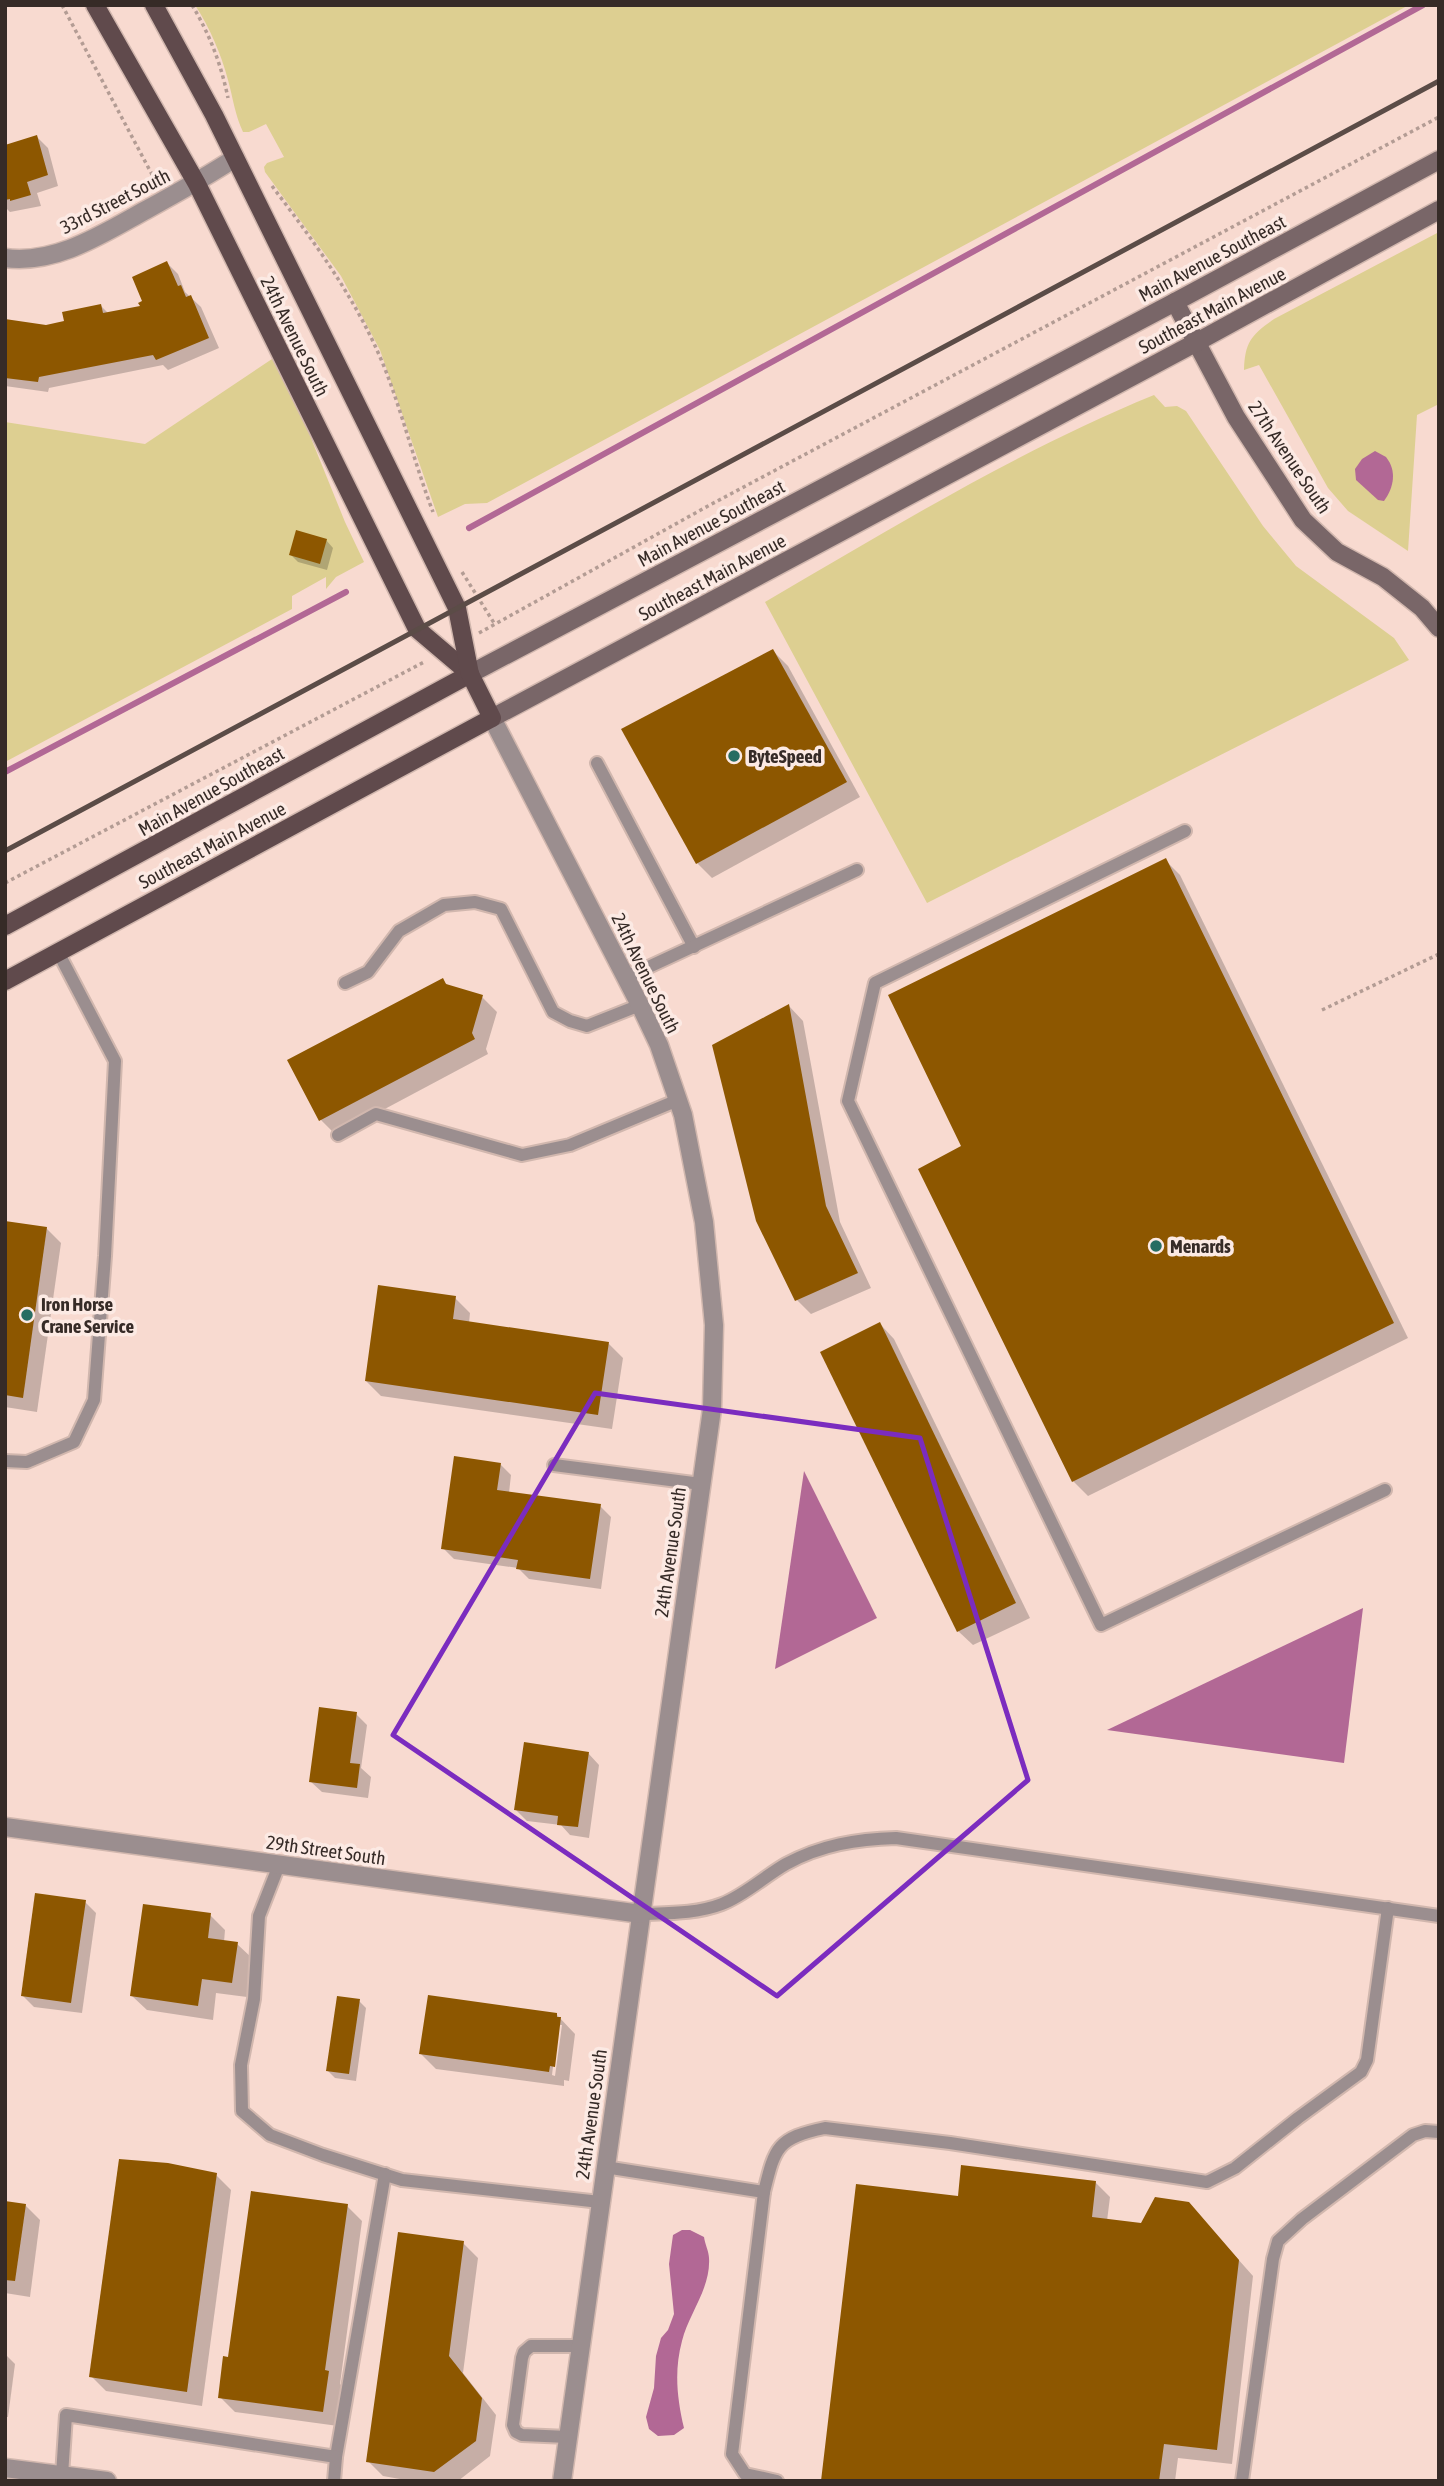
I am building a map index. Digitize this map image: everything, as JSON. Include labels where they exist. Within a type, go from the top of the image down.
[{"type":"main road","name":"24th Avenue South","points":[[95,5],[197,184],[417,629],[442,653],[470,674]]},
{"type":"main road","name":"24th Avenue South","points":[[154,5],[235,159],[457,608],[470,674],[492,719]]},
{"type":"main road","name":"Main Avenue Southeast","points":[[5,926],[470,674],[1439,160]]},
{"type":"main road","name":"Southeast Main Avenue","points":[[5,981],[1439,210]]},
{"type":"main road","name":"27th Avenue South","points":[[1175,302],[1236,417],[1303,520],[1337,552],[1383,577],[1422,607],[1439,628]]},
{"type":"street","name":"33rd Street South","points":[[5,258],[55,254],[91,240],[197,184],[235,159]]},
{"type":"street","name":"24th Avenue South","points":[[492,719],[627,977],[659,1045],[678,1100],[704,1222],[714,1325],[712,1409],[562,2481]]},
{"type":"street","name":"29th Street South","points":[[5,1827],[641,1914]]},
{"type":"street","points":[[5,2468],[107,2481]]},
{"type":"lane","points":[[597,763],[694,947]]},
{"type":"lane","points":[[1185,831],[875,983],[848,1101],[1101,1625],[1385,1490]]},
{"type":"lane","points":[[627,977],[857,870]]},
{"type":"lane","points":[[345,982],[368,972],[399,931],[444,905],[475,902],[501,909],[553,1012],[587,1026],[640,1005]]},
{"type":"lane","points":[[5,1461],[27,1462],[74,1442],[94,1400],[116,1061],[58,952]]},
{"type":"lane","points":[[338,1135],[376,1114],[522,1155],[570,1145],[678,1100]]},
{"type":"lane","points":[[554,1465],[701,1484]]},
{"type":"lane","points":[[641,1914],[696,1911],[724,1904],[787,1864],[825,1847],[862,1839],[896,1838],[1439,1916]]},
{"type":"lane","points":[[279,1864],[259,1916],[254,1999],[241,2065],[242,2110],[270,2135],[402,2180],[600,2202]]},
{"type":"lane","points":[[778,2481],[745,2474],[732,2454],[764,2192],[772,2159],[784,2141],[805,2132],[825,2128],[950,2143],[1207,2182],[1235,2168],[1361,2073],[1367,2060],[1388,1908]]},
{"type":"lane","points":[[1242,2481],[1273,2259],[1278,2241],[1302,2219],[1413,2135],[1425,2130],[1439,2132]]},
{"type":"lane","points":[[605,2167],[764,2192]]},
{"type":"lane","points":[[334,2481],[385,2174]]},
{"type":"lane","points":[[568,2437],[522,2435],[516,2432],[513,2425],[522,2358],[524,2351],[531,2346],[581,2346]]},
{"type":"lane","points":[[62,2475],[66,2415],[336,2457]]},
{"type":"path","points":[[62,5],[166,199]]},
{"type":"path","points":[[192,5],[203,23],[221,66],[229,107]]},
{"type":"path","points":[[465,641],[708,506],[1439,117]]},
{"type":"path","points":[[271,185],[309,235],[364,322],[385,369],[436,522]]},
{"type":"path","points":[[457,564],[495,624]]},
{"type":"path","points":[[5,883],[442,653]]},
{"type":"path","points":[[1322,1010],[1439,954]]},
{"type":"highlighted area","points":[[595,1393],[920,1438],[1028,1780],[777,1996],[393,1735]]},
{"type":"shaded area","points":[[195,5],[1409,5],[487,503],[465,504],[438,517],[380,350],[341,276],[265,172],[267,163],[284,157],[266,124],[243,132],[218,51]]},
{"type":"shaded area","points":[[1439,232],[1439,404],[1417,415],[1408,551],[1348,511],[1328,488],[1259,365],[1244,370],[1251,340],[1274,319]]},
{"type":"shaded area","points":[[272,359],[302,416],[364,562],[336,577],[326,589],[326,577],[292,596],[292,609],[5,762],[5,422],[145,444]]},
{"type":"shaded area","points":[[1154,395],[1165,407],[1177,406],[1186,411],[1263,526],[1296,566],[1394,638],[1409,660],[927,903],[765,602],[1004,466]]},
{"type":"shaded area","points":[[1375,451],[1386,457],[1393,473],[1392,485],[1384,501],[1378,500],[1356,480],[1355,469],[1362,459]]},
{"type":"shaded area","points":[[804,1471],[877,1618],[775,1669]]},
{"type":"shaded area","points":[[1363,1608],[1344,1763],[1107,1730]]},
{"type":"shaded area","points":[[682,2230],[690,2230],[704,2237],[709,2269],[707,2280],[685,2331],[678,2363],[677,2384],[684,2428],[674,2435],[658,2436],[649,2429],[646,2417],[654,2388],[656,2356],[661,2338],[668,2330],[674,2314],[669,2264],[673,2235]]},
{"type":"building","points":[[37,135],[48,175],[27,182],[31,195],[5,200],[5,145]]},
{"type":"building","points":[[167,261],[178,286],[181,285],[186,297],[191,295],[209,338],[156,360],[153,355],[39,377],[38,382],[5,378],[5,319],[46,325],[64,321],[62,312],[101,304],[103,313],[140,306],[138,303],[142,301],[132,277]]},
{"type":"building","points":[[296,530],[327,539],[320,564],[289,555]]},
{"type":"building","name":"ByteSpeed","points":[[773,649],[847,782],[696,864],[621,729]]},
{"type":"building","name":"Menards","points":[[1166,858],[1394,1323],[1072,1482],[918,1169],[961,1146],[888,995]]},
{"type":"building","points":[[443,978],[446,984],[483,995],[472,1033],[475,1039],[319,1121],[287,1060]]},
{"type":"building","points":[[789,1004],[826,1206],[858,1273],[795,1301],[756,1221],[712,1045]]},
{"type":"building","name":"Iron Horse Crane Service","points":[[5,1221],[47,1227],[23,1398],[5,1395]]},
{"type":"building","points":[[378,1285],[456,1296],[453,1319],[609,1342],[598,1415],[365,1381]]},
{"type":"building","points":[[880,1322],[1016,1603],[957,1632],[820,1352]]},
{"type":"building","points":[[454,1456],[501,1463],[497,1490],[601,1504],[590,1579],[516,1569],[518,1560],[441,1549]]},
{"type":"building","points":[[319,1707],[357,1712],[350,1763],[360,1764],[357,1788],[309,1782]]},
{"type":"building","points":[[524,1742],[589,1752],[578,1827],[557,1825],[558,1816],[514,1810]]},
{"type":"building","points":[[35,1893],[86,1900],[71,2003],[21,1996]]},
{"type":"building","points":[[143,1904],[211,1913],[208,1938],[238,1942],[232,1983],[202,1979],[198,2006],[130,1996]]},
{"type":"building","points":[[428,1995],[557,2013],[557,2017],[561,2017],[555,2067],[550,2066],[549,2072],[419,2054]]},
{"type":"building","points":[[337,1996],[360,1999],[349,2074],[326,2071]]},
{"type":"building","points":[[119,2159],[168,2163],[217,2173],[187,2392],[89,2377]]},
{"type":"building","points":[[961,2165],[1096,2181],[1092,2217],[1141,2223],[1155,2197],[1189,2202],[1239,2260],[1217,2450],[1164,2444],[1159,2481],[821,2481],[856,2184],[958,2196]]},
{"type":"building","points":[[251,2191],[348,2204],[325,2370],[329,2371],[323,2412],[218,2398],[223,2356],[228,2357]]},
{"type":"building","points":[[5,2201],[26,2204],[15,2281],[5,2280]]},
{"type":"building","points":[[398,2232],[464,2241],[449,2356],[482,2398],[476,2441],[434,2472],[366,2462]]},
{"type":"waterway","points":[[469,528],[1423,5]]},
{"type":"waterway","points":[[5,772],[346,592]]},
{"type":"railway","points":[[5,851],[1439,81]]},
{"type":"place","name":"ByteSpeed","points":[[734,756]]},
{"type":"place","name":"Menards","points":[[1156,1246]]},
{"type":"place","name":"Iron Horse Crane Service","points":[[27,1315]]}]
